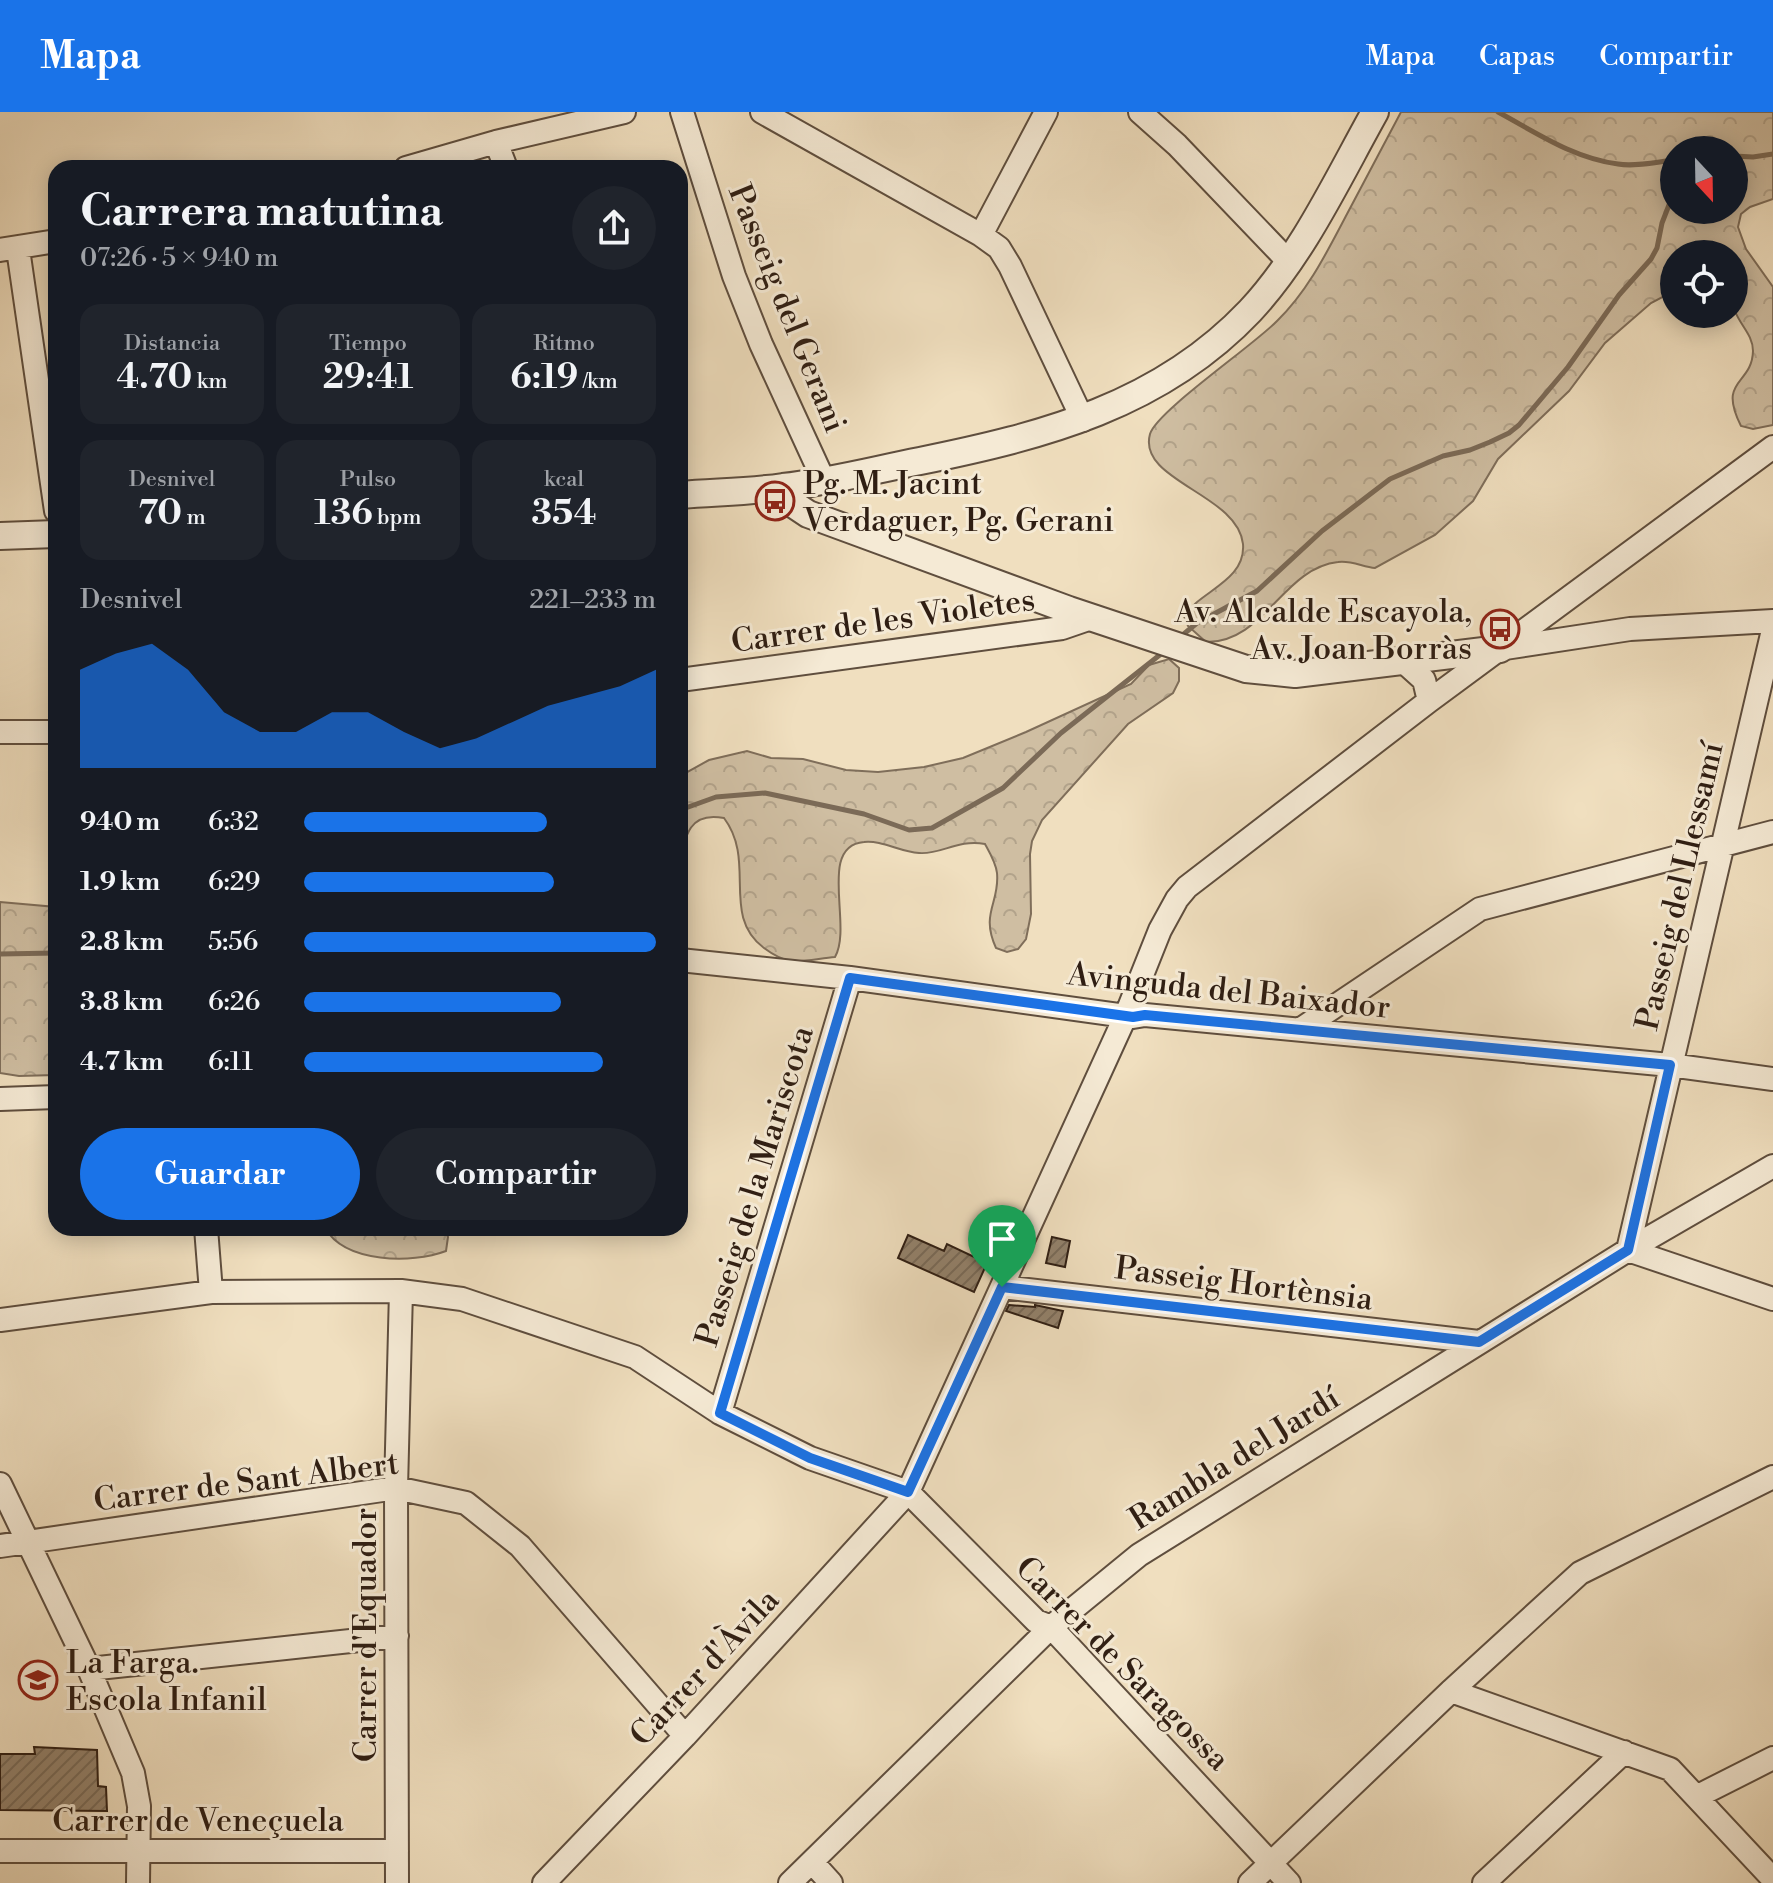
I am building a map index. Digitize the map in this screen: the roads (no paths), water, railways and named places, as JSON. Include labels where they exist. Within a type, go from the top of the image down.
[{"type":"street","points":[[434,160],[624,112]]},
{"type":"street","name":"Passeig del Gerani","points":[[682,112],[734,276],[761,344],[824,481]]},
{"type":"street","points":[[762,112],[999,248],[1083,420]]},
{"type":"street","points":[[981,235],[1046,112]]},
{"type":"street","points":[[1140,112],[1177,145],[1290,263]]},
{"type":"street","points":[[688,494],[782,488],[976,450],[1083,420],[1164,381],[1208,351],[1250,310],[1290,263],[1375,112]]},
{"type":"street","points":[[496,142],[503,160]]},
{"type":"street","points":[[48,242],[9,249],[48,466]]},
{"type":"street","name":"Carrer d'Àvila","points":[[544,1883],[685,1736],[908,1492],[1126,1015],[1160,930],[1187,887],[1429,701],[1773,447]]},
{"type":"street","points":[[782,488],[787,500],[808,514],[1246,669],[1295,674],[1404,662],[1630,629],[1773,621]]},
{"type":"street","points":[[0,536],[48,534]]},
{"type":"street","points":[[1553,608],[1552,623],[1561,639]]},
{"type":"street","name":"Carrer de les Violetes","points":[[688,679],[1062,628],[1094,617]]},
{"type":"street","name":"Passeig del Llessamí","points":[[1628,1250],[1773,630]]},
{"type":"street","points":[[1404,662],[1424,680],[1429,701]]},
{"type":"street","points":[[0,732],[48,732]]},
{"type":"street","points":[[1301,1029],[1480,909],[1773,832]]},
{"type":"street","name":"Avinguda del Baixador","points":[[688,961],[850,978],[1126,1015],[1670,1065],[1773,1079]]},
{"type":"street","name":"Passeig de la Mariscota","points":[[720,1413],[850,978]]},
{"type":"street","points":[[0,1099],[48,1097]]},
{"type":"street","name":"Rambla del Jardí","points":[[790,1883],[1051,1627],[1139,1555],[1628,1250],[1773,1166]]},
{"type":"street","points":[[207,1236],[211,1292]]},
{"type":"street","points":[[1628,1250],[1773,1299]]},
{"type":"street","name":"Passeig Hortènsia","points":[[1002,1287],[1479,1342]]},
{"type":"street","points":[[0,1320],[211,1292],[401,1291],[462,1299],[635,1357],[720,1413],[810,1458],[908,1492]]},
{"type":"street","name":"Carrer d'Equador","points":[[397,1883],[396,1488],[401,1291]]},
{"type":"street","points":[[1250,1883],[1580,1573],[1773,1477]]},
{"type":"street","points":[[0,1484],[89,1669],[133,1773],[139,1806],[138,1883]]},
{"type":"street","name":"Carrer de Sant Albert","points":[[0,1546],[396,1488],[466,1503],[520,1546],[685,1736]]},
{"type":"street","name":"Carrer de Saragossa","points":[[908,1492],[1036,1621],[1051,1627],[1289,1883]]},
{"type":"street","points":[[89,1669],[397,1636]]},
{"type":"street","points":[[1451,1691],[1670,1769],[1698,1796],[1761,1877]]},
{"type":"street","points":[[1484,1883],[1624,1752]]},
{"type":"street","points":[[1698,1796],[1773,1758]]},
{"type":"street","name":"Carrer de Veneçuela","points":[[0,1851],[397,1851]]},
{"type":"street","points":[[812,1862],[831,1883]]},
{"type":"waterway","points":[[1498,112],[1556,144],[1602,161],[1631,165],[1660,162]]},
{"type":"waterway","points":[[1748,157],[1773,154]]},
{"type":"waterway","points":[[1179,638],[1197,623],[1257,591],[1322,531],[1390,479],[1443,456],[1490,442],[1519,425],[1568,367],[1619,295],[1651,259],[1657,248],[1662,224]]},
{"type":"waterway","points":[[688,807],[716,797],[765,793],[864,814],[909,830],[932,828],[1003,788],[1061,733],[1166,650]]},
{"type":"waterway","points":[[0,954],[48,953]]},
{"type":"place","name":"Pg. M. Jacint Verdaguer, Pg. Gerani","points":[[775,501]]},
{"type":"place","name":"Av. Alcalde Escayola, Av. Joan Borràs","points":[[1500,629]]},
{"type":"place","name":"La Farga. Escola Infanil","points":[[38,1680]]}]
